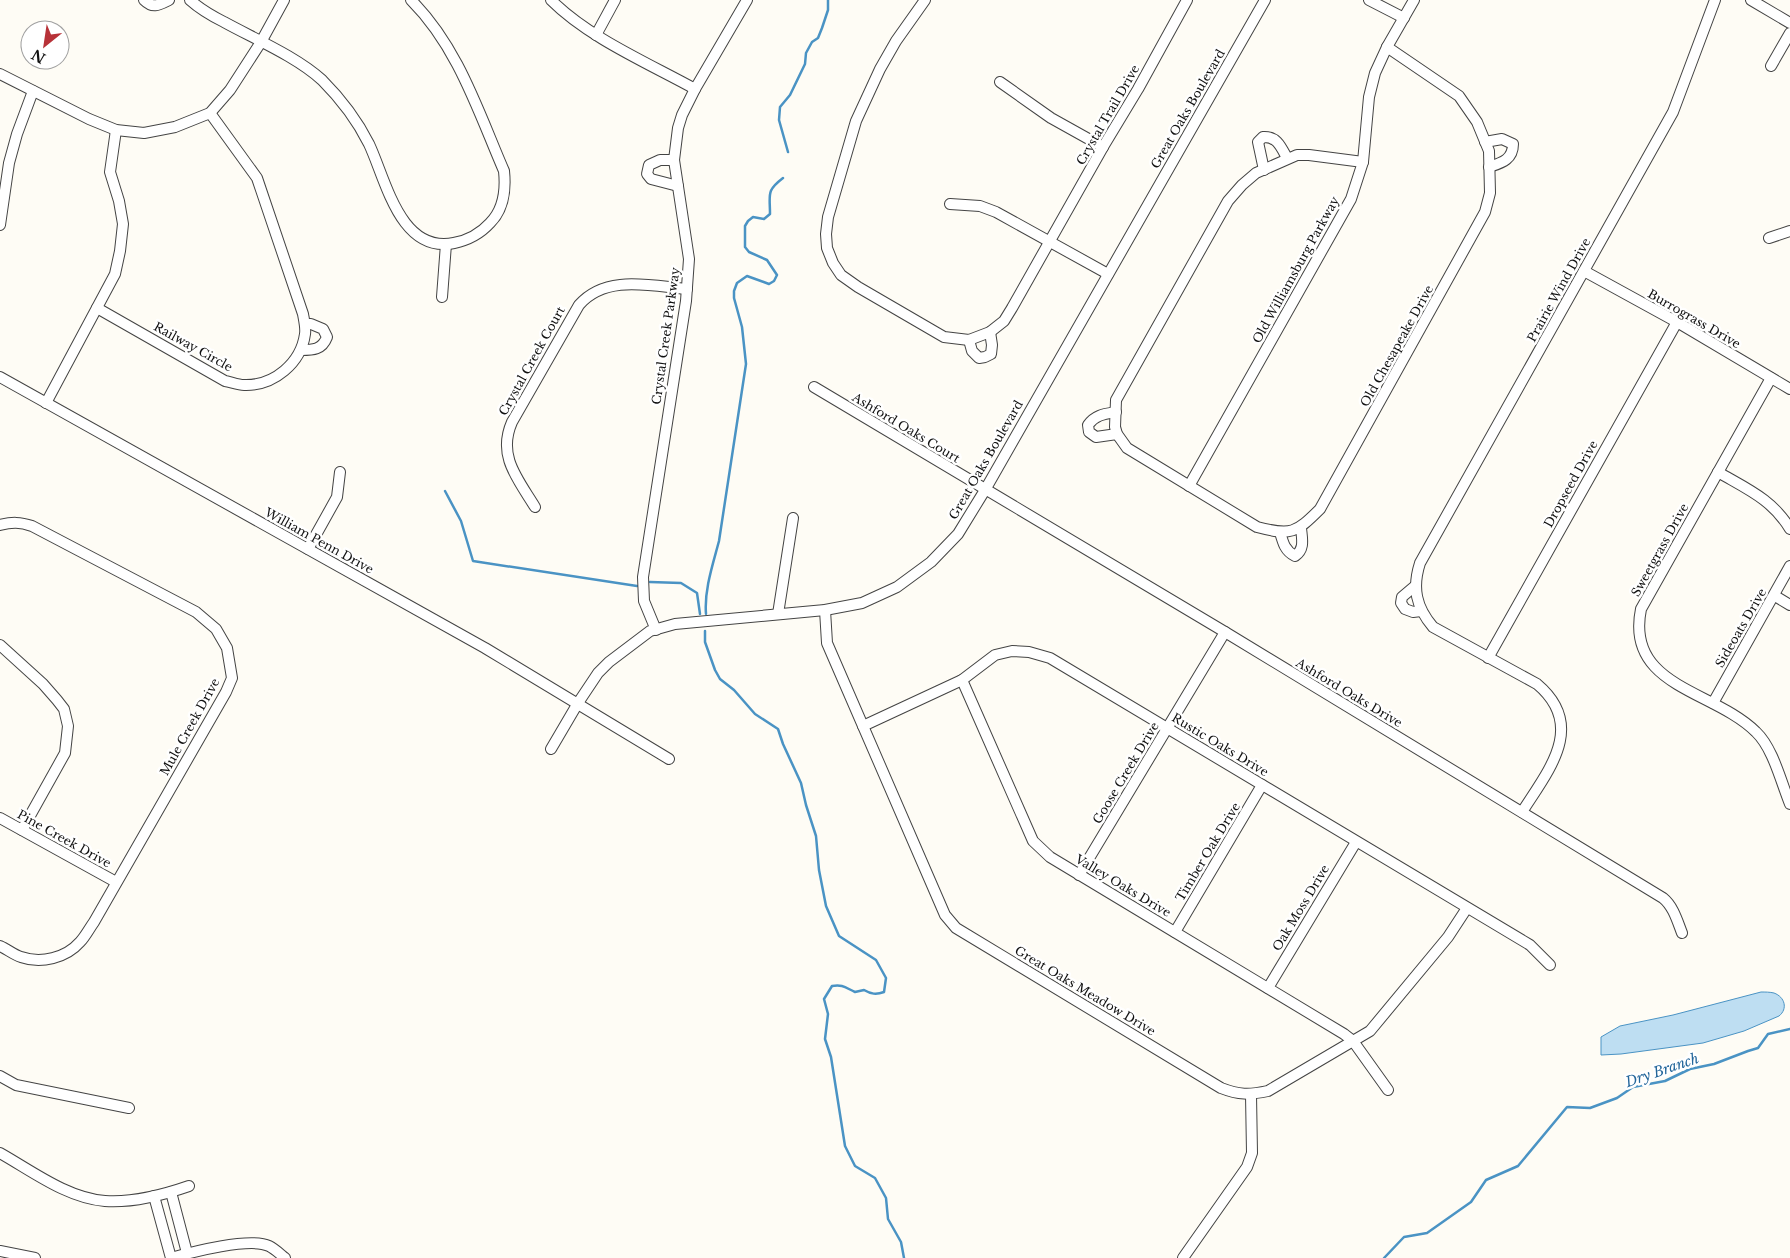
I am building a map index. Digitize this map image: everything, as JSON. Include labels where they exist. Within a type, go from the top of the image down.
[{"type":"street","points":[[144,0],[149,5],[156,6],[169,0]]},
{"type":"street","points":[[190,0],[204,11],[294,60],[320,78],[356,120],[398,214],[408,228],[436,244],[446,244],[466,240],[481,233],[495,218],[506,187],[504,170],[460,66],[424,13],[411,0]]},
{"type":"street","points":[[0,74],[88,119],[116,130],[144,133],[175,127],[210,113],[230,90],[261,42],[284,0]]},
{"type":"street","points":[[551,0],[565,14],[596,35],[696,89]]},
{"type":"street","points":[[596,35],[616,0]]},
{"type":"street","name":"Crystal Creek Parkway","points":[[656,630],[644,601],[643,577],[688,288],[689,259],[674,160],[678,128],[682,115],[696,89],[747,0]]},
{"type":"street","points":[[925,0],[896,41],[880,69],[856,121],[828,217],[827,248],[841,274],[858,287],[934,332],[950,338],[969,340],[990,332],[991,354],[979,358],[972,352],[969,340]]},
{"type":"street","name":"Crystal Trail Drive","points":[[990,332],[1004,320],[1012,308],[1187,0]]},
{"type":"street","name":"Great Oaks Boulevard","points":[[550,749],[598,673],[644,635],[675,624],[824,610],[862,603],[897,587],[931,562],[958,534],[985,490],[1264,0]]},
{"type":"street","points":[[1369,0],[1404,18]]},
{"type":"street","name":"Old Williamsburg Parkway","points":[[1189,486],[1351,199],[1363,162],[1369,97],[1375,73],[1414,0]]},
{"type":"street","name":"Prairie Wind Drive","points":[[1522,812],[1554,762],[1560,748],[1562,735],[1560,720],[1554,704],[1547,693],[1537,684],[1433,627],[1421,611],[1417,600],[1415,586],[1420,563],[1673,112],[1715,0]]},
{"type":"street","points":[[1751,0],[1790,22]]},
{"type":"street","points":[[1771,66],[1790,34]]},
{"type":"street","name":"Old Chesapeake Drive","points":[[1301,528],[1320,509],[1476,231],[1485,212],[1490,193],[1489,151],[1477,122],[1459,96],[1387,48]]},
{"type":"street","points":[[1000,82],[1051,118],[1103,148]]},
{"type":"street","points":[[0,224],[9,163],[17,134],[33,91]]},
{"type":"street","name":"Railway Circle","points":[[97,308],[225,381],[243,385],[264,383],[278,376],[291,365],[301,350],[306,333],[304,314],[257,178],[210,113]]},
{"type":"street","points":[[46,403],[115,274],[123,224],[119,201],[110,172],[116,130]]},
{"type":"street","points":[[1264,170],[1258,142],[1263,137],[1271,136],[1276,140],[1287,158]]},
{"type":"street","points":[[1485,142],[1502,139],[1513,144],[1512,154],[1508,159],[1489,167]]},
{"type":"street","points":[[1280,532],[1284,547],[1289,553],[1295,556],[1299,553],[1303,544],[1301,528],[1280,532],[1257,527],[1127,448],[1117,434],[1115,427],[1116,400],[1228,201],[1242,185],[1256,173],[1297,155],[1363,162]]},
{"type":"street","points":[[674,160],[660,160],[649,165],[647,174],[651,179],[678,186]]},
{"type":"street","points":[[950,204],[987,208],[1108,274]]},
{"type":"street","points":[[1769,238],[1790,230]]},
{"type":"street","points":[[442,297],[446,244]]},
{"type":"street","name":"Burrograss Drive","points":[[1584,270],[1790,389]]},
{"type":"street","name":"Crystal Creek Court","points":[[535,507],[508,460],[506,440],[512,422],[579,305],[584,299],[598,290],[617,285],[688,288]]},
{"type":"street","name":"Dropseed Drive","points":[[1488,658],[1676,322]]},
{"type":"street","points":[[301,350],[318,349],[324,344],[326,337],[323,329],[311,324],[305,324]]},
{"type":"street","name":"William Penn Drive","points":[[0,377],[485,648],[669,759]]},
{"type":"street","name":"Sweetgrass Drive","points":[[1771,378],[1641,609],[1638,622],[1641,645],[1652,666],[1663,676],[1744,721],[1758,733],[1768,748],[1790,804]]},
{"type":"street","name":"Ashford Oaks Court","points":[[814,387],[985,490]]},
{"type":"street","points":[[1116,412],[1098,416],[1092,419],[1088,425],[1089,432],[1096,437],[1117,434]]},
{"type":"street","points":[[308,549],[337,497],[340,472]]},
{"type":"street","points":[[1718,472],[1767,501],[1782,516],[1790,529]]},
{"type":"street","name":"Ashford Oaks Drive","points":[[985,490],[1224,632],[1663,898],[1668,902],[1673,911],[1682,933]]},
{"type":"street","points":[[778,614],[792,518]]},
{"type":"street","name":"Mule Creek Drive","points":[[0,526],[12,522],[22,522],[32,526],[196,612],[216,629],[227,648],[232,678],[226,692],[94,922],[80,943],[63,955],[45,960],[32,960],[20,957],[0,946]]},
{"type":"street","name":"Sideoats Drive","points":[[1713,703],[1775,596],[1790,566]]},
{"type":"street","name":"Prairie Wind Drive","points":[[1415,586],[1402,597],[1401,603],[1405,609],[1413,612],[1421,611]]},
{"type":"street","points":[[1775,596],[1790,606]]},
{"type":"street","name":"Great Oaks Meadow Drive","points":[[824,610],[827,643],[945,915],[956,928],[1221,1088],[1236,1094],[1252,1095],[1268,1091],[1370,1031],[1448,937],[1467,908]]},
{"type":"street","name":"Goose Creek Drive","points":[[1079,875],[1224,632]]},
{"type":"street","points":[[0,645],[43,684],[57,700],[64,709],[68,726],[65,753],[22,830]]},
{"type":"street","name":"Rustic Oaks Drive","points":[[863,726],[962,680],[995,656],[1012,651],[1030,652],[1050,658],[1530,945],[1550,965]]},
{"type":"street","name":"Valley Oaks Drive","points":[[962,680],[1033,841],[1050,857],[1353,1041]]},
{"type":"street","name":"Timber Oak Drive","points":[[1175,932],[1262,786]]},
{"type":"street","name":"Pine Creek Drive","points":[[0,818],[116,882]]},
{"type":"street","name":"Oak Moss Drive","points":[[1268,988],[1356,842]]},
{"type":"street","points":[[1353,1041],[1388,1090]]},
{"type":"street","points":[[0,1076],[16,1085],[129,1108]]},
{"type":"street","points":[[1183,1258],[1247,1167],[1252,1153],[1252,1095]]},
{"type":"street","points":[[0,1153],[55,1184],[78,1194],[105,1201],[154,1196],[189,1186]]},
{"type":"street","points":[[171,1192],[177,1257]]},
{"type":"street","points":[[154,1196],[177,1257]]},
{"type":"street","points":[[177,1257],[246,1243],[268,1246],[285,1258]]},
{"type":"street","points":[[0,1251],[35,1258]]},
{"type":"water","points":[[1761,992],[1772,993],[1781,997],[1784,1003],[1784,1010],[1779,1016],[1744,1031],[1703,1043],[1601,1055],[1601,1037],[1620,1026],[1673,1015]]},
{"type":"waterway","points":[[788,152],[779,120],[780,107],[790,95],[805,64],[806,53],[812,42],[818,38],[828,10],[828,0]]},
{"type":"waterway","points":[[706,614],[708,586],[719,541],[746,364],[742,327],[734,298],[734,291],[737,283],[747,276],[769,284],[774,281],[777,275],[767,260],[749,252],[745,247],[745,226],[753,217],[764,219],[770,214],[771,190],[783,178]]},
{"type":"waterway","points":[[445,491],[461,521],[473,561],[637,586]]},
{"type":"waterway","points":[[650,582],[681,583],[697,593],[700,614]]},
{"type":"waterway","points":[[705,631],[705,642],[720,679],[734,690],[755,714],[778,729],[801,783],[816,836],[819,870],[826,906],[839,936],[876,960],[886,978],[884,992],[878,994],[864,990],[855,992],[842,986],[832,986],[824,999],[828,1014],[825,1039],[831,1057],[845,1146],[855,1166],[875,1178],[886,1198],[888,1219],[901,1242],[904,1258]]},
{"type":"waterway","name":"Dry Branch","points":[[1384,1258],[1404,1237],[1427,1233],[1471,1202],[1486,1180],[1518,1166],[1567,1107],[1590,1108],[1617,1098],[1633,1087],[1665,1081],[1690,1069],[1714,1064],[1758,1048],[1768,1034],[1790,1029]]}]
